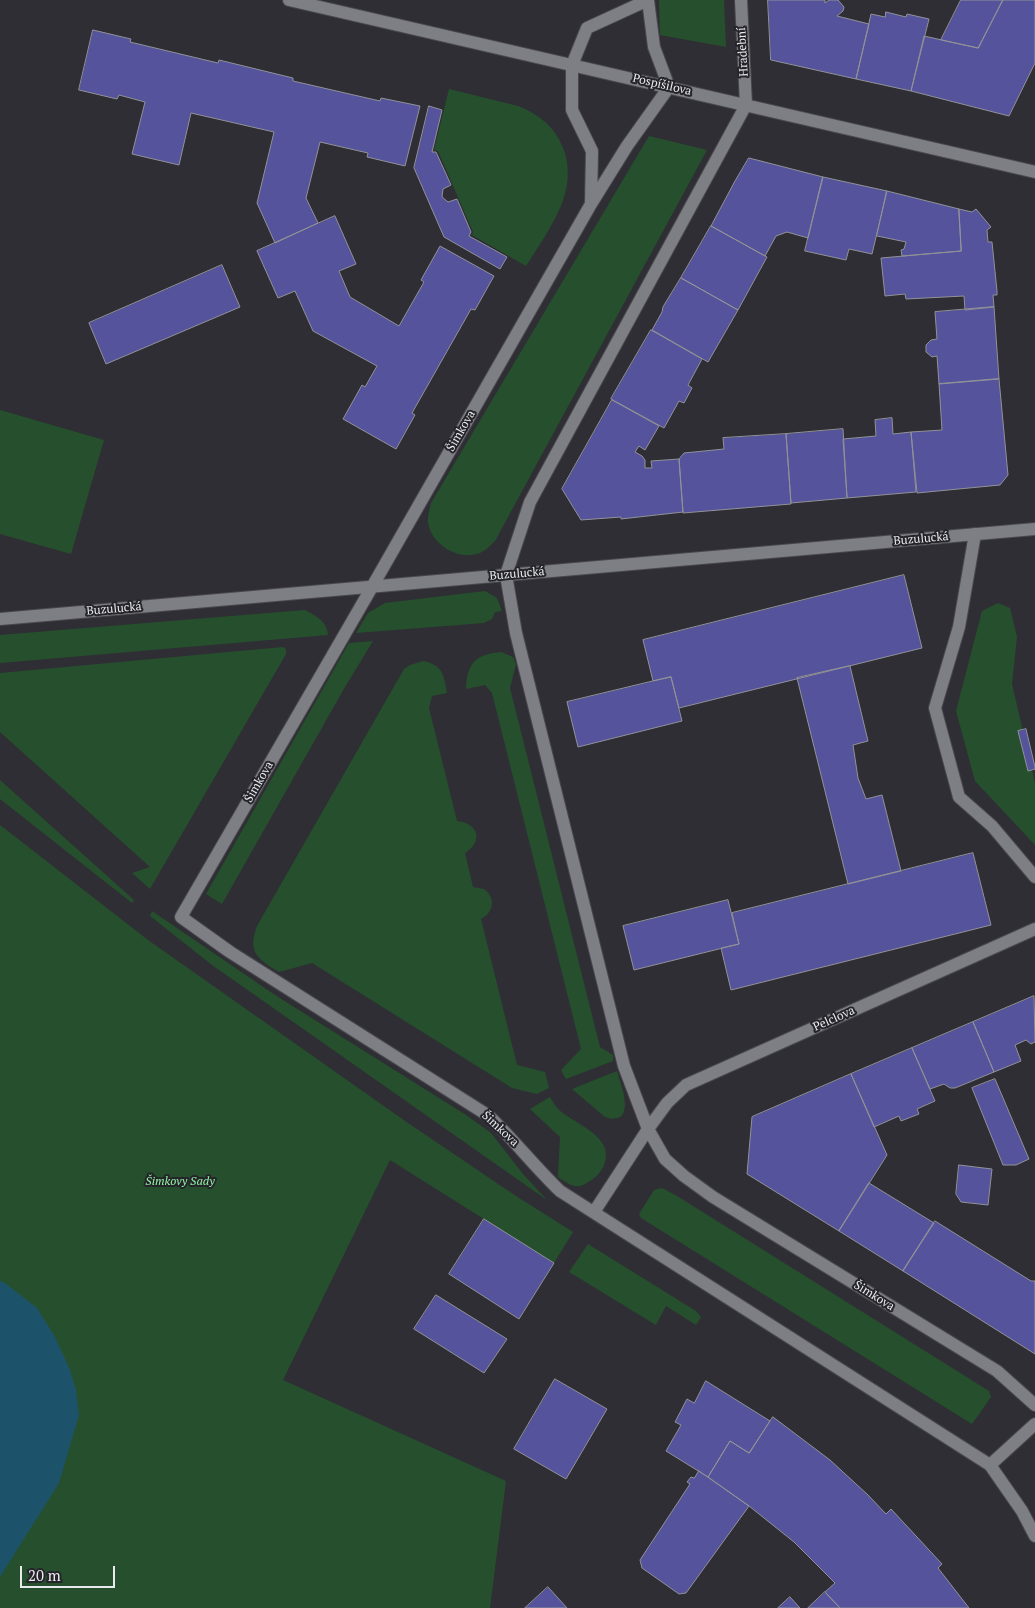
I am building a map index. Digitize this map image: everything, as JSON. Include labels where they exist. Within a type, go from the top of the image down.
[{"type":"street","name":"Pospíšilova","points":[[289,0],[1035,172]]},
{"type":"street","points":[[572,65],[587,28],[648,0],[654,47],[669,87]]},
{"type":"street","name":"Hradební","points":[[741,0],[746,105]]},
{"type":"street","name":"Šimkova","points":[[572,65],[572,110],[592,151],[591,204]]},
{"type":"street","name":"Šimkova","points":[[669,87],[627,146],[591,204],[181,917],[230,952],[489,1116],[515,1141],[538,1169],[560,1191],[990,1465],[1022,1510],[1035,1536]]},
{"type":"street","name":"Šimkova","points":[[746,105],[530,502],[506,575],[516,633],[624,1066],[648,1129],[665,1159],[713,1197],[997,1371],[1035,1406]]},
{"type":"street","name":"Buzulucká","points":[[0,619],[1035,529]]},
{"type":"street","points":[[975,534],[959,627],[935,708],[959,797],[992,826],[1035,877]]},
{"type":"street","name":"Pelclova","points":[[648,1129],[667,1103],[686,1085],[1035,929]]},
{"type":"street","points":[[594,1212],[648,1129]]},
{"type":"street","points":[[990,1465],[1035,1424]]},
{"type":"green space","points":[[659,0],[724,0],[726,47],[660,35]]},
{"type":"green space","points":[[449,89],[518,106],[533,113],[555,133],[562,146],[567,160],[566,190],[553,222],[526,266],[472,235],[473,232],[438,151],[434,150]]},
{"type":"green space","points":[[649,136],[707,150],[495,541],[480,553],[463,555],[455,553],[440,544],[430,531],[428,516],[431,503]]},
{"type":"green space","points":[[0,410],[104,440],[71,554],[0,534]]},
{"type":"green space","points":[[485,591],[497,598],[502,611],[495,612],[492,619],[484,623],[356,633],[368,613],[385,603]]},
{"type":"green space","points":[[998,603],[1010,608],[1017,637],[1012,684],[1035,783],[1035,845],[975,781],[956,711],[982,611]]},
{"type":"green space","points":[[305,610],[317,617],[326,626],[328,635],[0,663],[0,635]]},
{"type":"green space","points":[[373,641],[222,904],[206,894],[349,643]]},
{"type":"green space","points":[[283,647],[286,649],[286,654],[150,889],[132,873],[150,867],[0,732],[0,673]]},
{"type":"green space","points":[[501,652],[513,657],[516,664],[510,688],[600,1047],[613,1055],[613,1061],[566,1079],[561,1070],[581,1049],[492,693],[485,685],[466,689],[468,673],[474,662],[485,655]]},
{"type":"green space","points":[[423,661],[439,668],[445,681],[447,693],[432,696],[429,708],[457,821],[470,825],[476,833],[475,843],[465,853],[473,887],[484,889],[492,901],[489,913],[481,919],[517,1065],[545,1072],[549,1088],[537,1094],[512,1088],[312,963],[279,972],[260,959],[254,949],[254,935],[257,926],[404,669]]},
{"type":"green space","points":[[0,780],[134,900],[132,903],[0,799]]},
{"type":"green space","name":"Šimkovy Sady","points":[[0,825],[148,940],[408,1123],[573,1232],[554,1263],[390,1160],[283,1380],[506,1481],[490,1608],[0,1608]]},
{"type":"green space","points":[[152,911],[275,995],[466,1115],[491,1133],[523,1174],[547,1200],[212,965],[150,916]]},
{"type":"green space","points":[[617,1071],[625,1103],[621,1116],[615,1118],[605,1117],[572,1089]]},
{"type":"green space","points":[[550,1097],[559,1110],[592,1132],[604,1147],[606,1155],[604,1165],[599,1174],[581,1186],[571,1185],[558,1177],[560,1137],[530,1109]]},
{"type":"green space","points":[[662,1188],[989,1391],[991,1397],[972,1424],[641,1218],[639,1214],[654,1190]]},
{"type":"green space","points":[[588,1244],[696,1311],[701,1317],[696,1325],[666,1306],[656,1325],[569,1272]]},
{"type":"water","points":[[0,1281],[37,1308],[55,1337],[70,1370],[76,1390],[79,1415],[59,1483],[0,1577]]},
{"type":"building","points":[[768,0],[825,0],[825,3],[829,0],[838,0],[844,7],[843,11],[837,16],[869,24],[856,79],[771,60]]},
{"type":"building","points":[[961,0],[1003,0],[978,48],[941,40]]},
{"type":"building","points":[[1003,0],[1035,0],[1035,63],[1009,116],[911,91],[924,36],[978,48]]},
{"type":"building","points":[[886,12],[906,17],[907,14],[929,19],[911,91],[856,79],[871,14],[885,17]]},
{"type":"building","points":[[93,30],[131,39],[130,42],[218,63],[219,60],[293,78],[293,81],[380,101],[381,98],[420,106],[405,166],[367,157],[368,153],[320,142],[306,198],[318,223],[275,243],[257,203],[274,132],[191,113],[179,165],[132,154],[145,102],[119,95],[117,99],[79,90]]},
{"type":"building","points":[[429,106],[442,110],[432,152],[436,152],[451,185],[443,189],[442,197],[448,202],[457,199],[471,232],[469,236],[507,257],[500,269],[444,237],[414,168]]},
{"type":"building","points":[[749,158],[823,177],[808,238],[787,232],[776,236],[765,256],[711,226]]},
{"type":"building","points":[[823,177],[887,191],[872,254],[849,249],[846,260],[805,251]]},
{"type":"building","points":[[887,191],[959,209],[961,251],[902,256],[901,250],[904,249],[906,242],[877,236]]},
{"type":"building","points":[[959,209],[972,212],[976,209],[991,227],[987,230],[988,242],[992,242],[997,291],[997,295],[993,295],[994,307],[965,310],[964,296],[906,299],[905,294],[885,296],[881,258],[961,251]]},
{"type":"building","points":[[335,216],[356,264],[339,271],[350,297],[399,326],[424,282],[421,280],[440,246],[494,276],[475,310],[471,309],[412,413],[415,415],[396,449],[343,419],[362,385],[365,387],[377,366],[313,331],[295,291],[278,298],[257,251]]},
{"type":"building","points":[[711,226],[767,257],[738,310],[681,278]]},
{"type":"building","points":[[222,265],[240,307],[106,364],[89,323]]},
{"type":"building","points":[[681,278],[738,310],[708,362],[652,330],[663,307]]},
{"type":"building","points":[[994,307],[999,379],[939,384],[937,356],[932,357],[926,352],[926,345],[931,340],[937,339],[935,312]]},
{"type":"building","points":[[651,330],[702,359],[688,385],[692,388],[684,403],[679,401],[664,428],[611,399]]},
{"type":"building","points":[[999,379],[1008,475],[1000,485],[917,493],[911,432],[942,430],[939,384]]},
{"type":"building","points":[[612,400],[659,426],[645,450],[639,446],[635,452],[645,460],[645,468],[652,468],[651,461],[679,459],[683,512],[621,519],[621,517],[581,520],[562,489]]},
{"type":"building","points":[[892,418],[893,434],[911,432],[916,492],[847,498],[843,439],[876,436],[875,420]]},
{"type":"building","points":[[843,429],[847,498],[791,503],[786,434]]},
{"type":"building","points":[[786,434],[791,504],[683,513],[679,459],[684,453],[724,449],[723,438]]},
{"type":"building","points":[[904,575],[922,648],[679,708],[671,677],[653,681],[643,640]]},
{"type":"building","points":[[850,666],[868,741],[853,745],[858,778],[866,799],[882,795],[901,871],[848,884],[797,678]]},
{"type":"building","points":[[671,677],[682,721],[578,747],[567,702]]},
{"type":"building","points":[[1026,729],[1035,767],[1035,769],[1028,771],[1018,731]]},
{"type":"building","points":[[973,853],[991,925],[731,990],[721,948],[739,944],[732,913]]},
{"type":"building","points":[[728,900],[739,944],[634,970],[623,926]]},
{"type":"building","points":[[1034,996],[1035,1042],[1031,1044],[1026,1040],[1015,1045],[1021,1061],[994,1072],[973,1022]]},
{"type":"building","points":[[973,1022],[994,1072],[955,1088],[950,1088],[944,1084],[930,1089],[912,1048]]},
{"type":"building","points":[[912,1048],[935,1101],[917,1109],[919,1114],[901,1121],[899,1116],[874,1127],[851,1074]]},
{"type":"building","points":[[851,1074],[887,1155],[839,1231],[747,1174],[752,1117]]},
{"type":"building","points":[[995,1079],[1029,1159],[1016,1165],[1003,1165],[972,1088]]},
{"type":"building","points":[[959,1165],[992,1169],[988,1205],[961,1202],[956,1194]]},
{"type":"building","points":[[869,1183],[934,1223],[903,1271],[839,1231]]},
{"type":"building","points":[[484,1219],[554,1263],[519,1319],[449,1274]]},
{"type":"building","points":[[935,1221],[1031,1281],[1035,1281],[1035,1354],[903,1271]]},
{"type":"building","points":[[436,1295],[507,1339],[484,1373],[414,1329]]},
{"type":"building","points":[[555,1379],[607,1409],[566,1479],[514,1449]]},
{"type":"building","points":[[706,1381],[770,1421],[749,1453],[730,1441],[708,1477],[666,1451],[681,1425],[675,1422],[687,1399],[694,1403]]},
{"type":"building","points":[[773,1417],[830,1460],[886,1514],[891,1509],[942,1564],[938,1568],[969,1608],[840,1608],[825,1592],[835,1583],[794,1542],[749,1506],[708,1477],[730,1441],[749,1453]]},
{"type":"building","points":[[699,1471],[749,1506],[686,1593],[679,1594],[642,1568],[640,1560],[690,1484],[687,1482],[691,1477],[694,1478]]},
{"type":"building","points":[[548,1587],[567,1608],[525,1608]]},
{"type":"building","points":[[825,1592],[840,1608],[808,1608]]},
{"type":"building","points":[[790,1597],[800,1608],[778,1608]]}]
